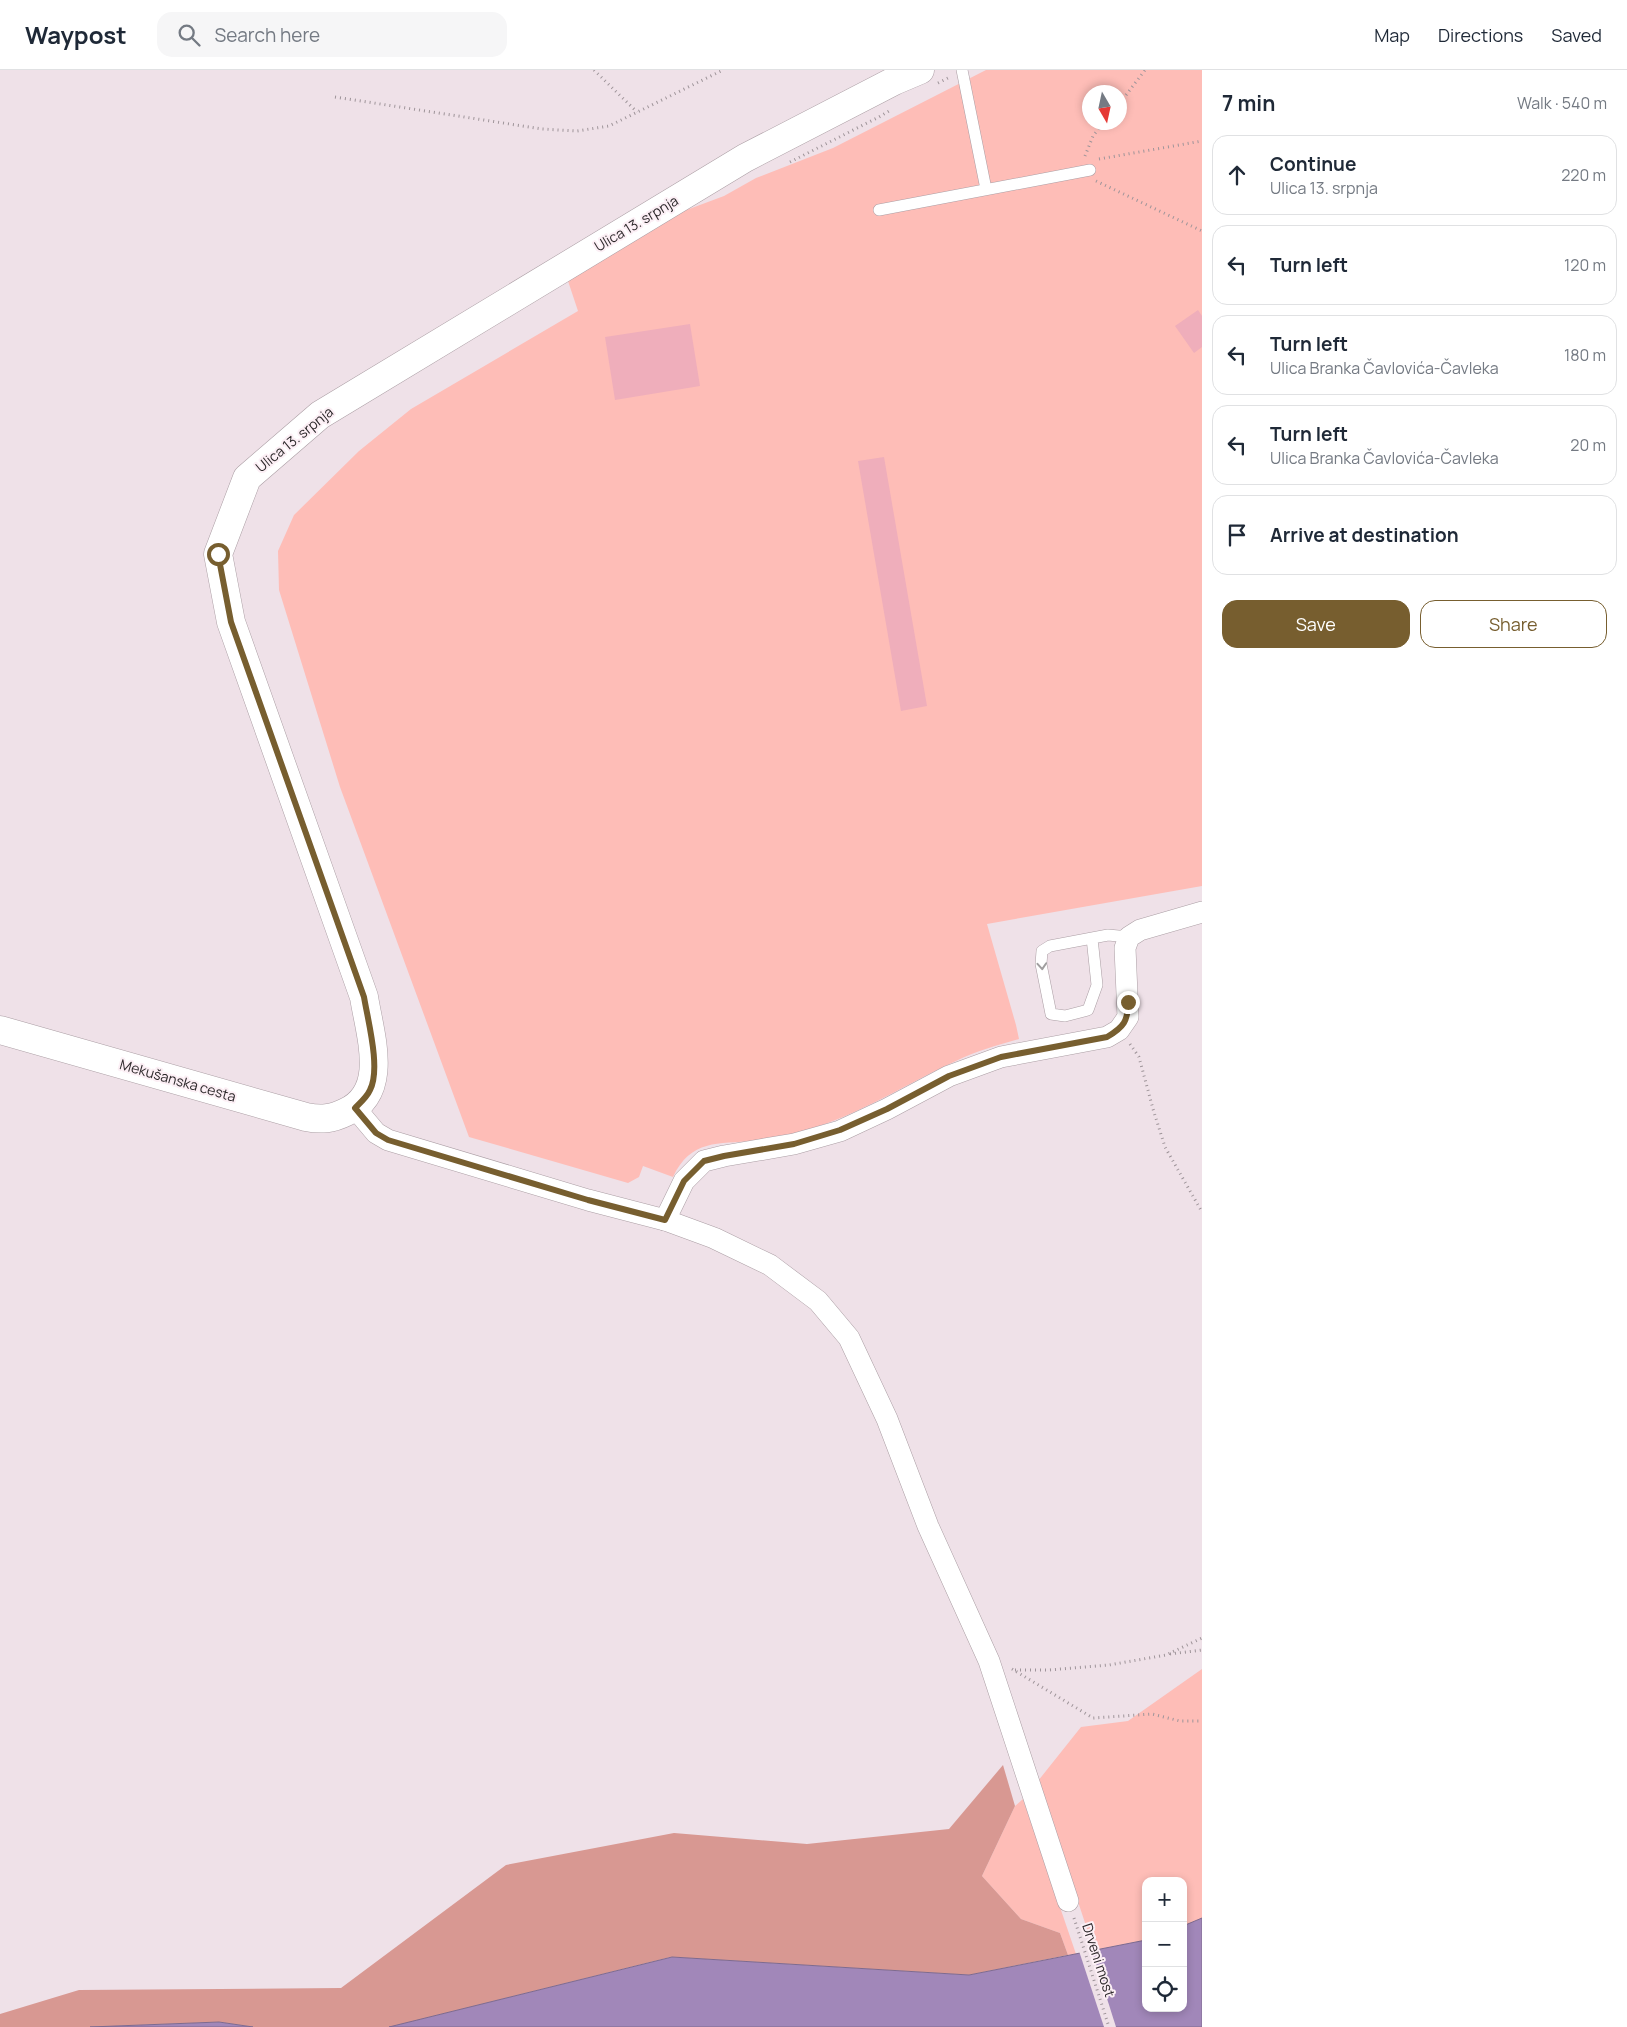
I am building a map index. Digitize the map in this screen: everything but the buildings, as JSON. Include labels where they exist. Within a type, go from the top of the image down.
[{"type":"street","name":"Ulica 13. srpnja","points":[[355,1108],[370,1090],[374,1076],[374,1059],[364,997],[231,622],[218,554],[247,478],[320,415],[738,163],[894,81],[920,70]]},
{"type":"street","points":[[665,1220],[684,1181],[704,1161],[794,1144],[840,1130],[887,1109],[949,1076],[1001,1057],[1107,1037],[1119,1030],[1128,1017],[1125,948],[1128,937],[1140,930],[1202,912]]},
{"type":"street","name":"Mekušanska cesta","points":[[0,1030],[321,1120],[338,1117],[355,1108]]},
{"type":"street","points":[[355,1108],[376,1133],[388,1140],[588,1200],[665,1220],[714,1238],[770,1264],[818,1301],[849,1338],[887,1419],[928,1526],[989,1661],[1068,1901]]},
{"type":"lane","points":[[962,70],[986,189]]},
{"type":"lane","points":[[879,210],[1089,166]]},
{"type":"lane","points":[[1092,938],[1097,985],[1088,1010],[1065,1016],[1051,1014],[1041,964],[1042,951],[1050,946],[1092,938],[1108,935],[1128,937]]},
{"type":"path","points":[[594,70],[637,112]]},
{"type":"path","points":[[335,97],[542,129],[577,131],[609,126],[723,70]]},
{"type":"path","points":[[1127,94],[1145,70]]},
{"type":"path","points":[[1098,130],[1084,156],[1087,156],[1092,179],[1202,231]]},
{"type":"path","points":[[1089,166],[1202,141]]},
{"type":"path","points":[[1119,1030],[1139,1057],[1165,1147],[1202,1212]]},
{"type":"path","points":[[1166,1655],[1202,1638]]},
{"type":"path","points":[[1014,1670],[1050,1670],[1109,1665],[1202,1650]]},
{"type":"path","points":[[989,1661],[1014,1670],[1093,1718],[1152,1714],[1180,1721],[1202,1721]]},
{"type":"path","name":"Drveni most","points":[[1068,1901],[1109,2027]]},
{"type":"shaded area","points":[[986,70],[1202,70],[1202,886],[987,924],[1019,1039],[965,1057],[826,1124],[773,1138],[707,1146],[688,1156],[673,1177],[643,1166],[639,1177],[628,1183],[469,1137],[340,787],[279,590],[278,551],[294,515],[359,451],[411,409],[578,311],[567,278],[673,215],[724,196],[756,178],[833,148]]},
{"type":"shaded area","points":[[1202,1669],[1202,1918],[1187,1924],[1187,1877],[1142,1877],[1142,1941],[1094,1950],[1038,1781],[1081,1727],[1128,1721]]},
{"type":"shaded area","points":[[1003,1765],[1015,1806],[982,1876],[1021,1919],[1060,1933],[1068,1955],[969,1975],[671,1957],[390,2027],[253,2027],[219,2022],[90,2027],[0,2027],[0,2014],[79,1990],[341,1988],[506,1865],[674,1833],[807,1844],[949,1829]]},
{"type":"shaded area","points":[[1023,1799],[1076,1954],[1068,1955],[1060,1933],[1021,1919],[982,1876],[1015,1806]]},
{"type":"shaded area","points":[[1202,1918],[1202,2027],[389,2027],[672,1957],[969,1975],[1142,1941],[1142,2012],[1187,2012],[1187,1924]]},
{"type":"shaded area","points":[[219,2022],[253,2027],[90,2027]]},
{"type":"pier","points":[[1091,1948],[1116,2027],[1104,2027],[1079,1951]]},
{"type":"route","points":[[218,554],[231,622],[364,997],[374,1059],[374,1076],[370,1090],[355,1108],[376,1133],[388,1140],[588,1200],[665,1220],[684,1181],[704,1161],[794,1144],[840,1130],[887,1109],[949,1076],[1001,1057],[1107,1037],[1119,1030],[1128,1017],[1128,1002]]}]
